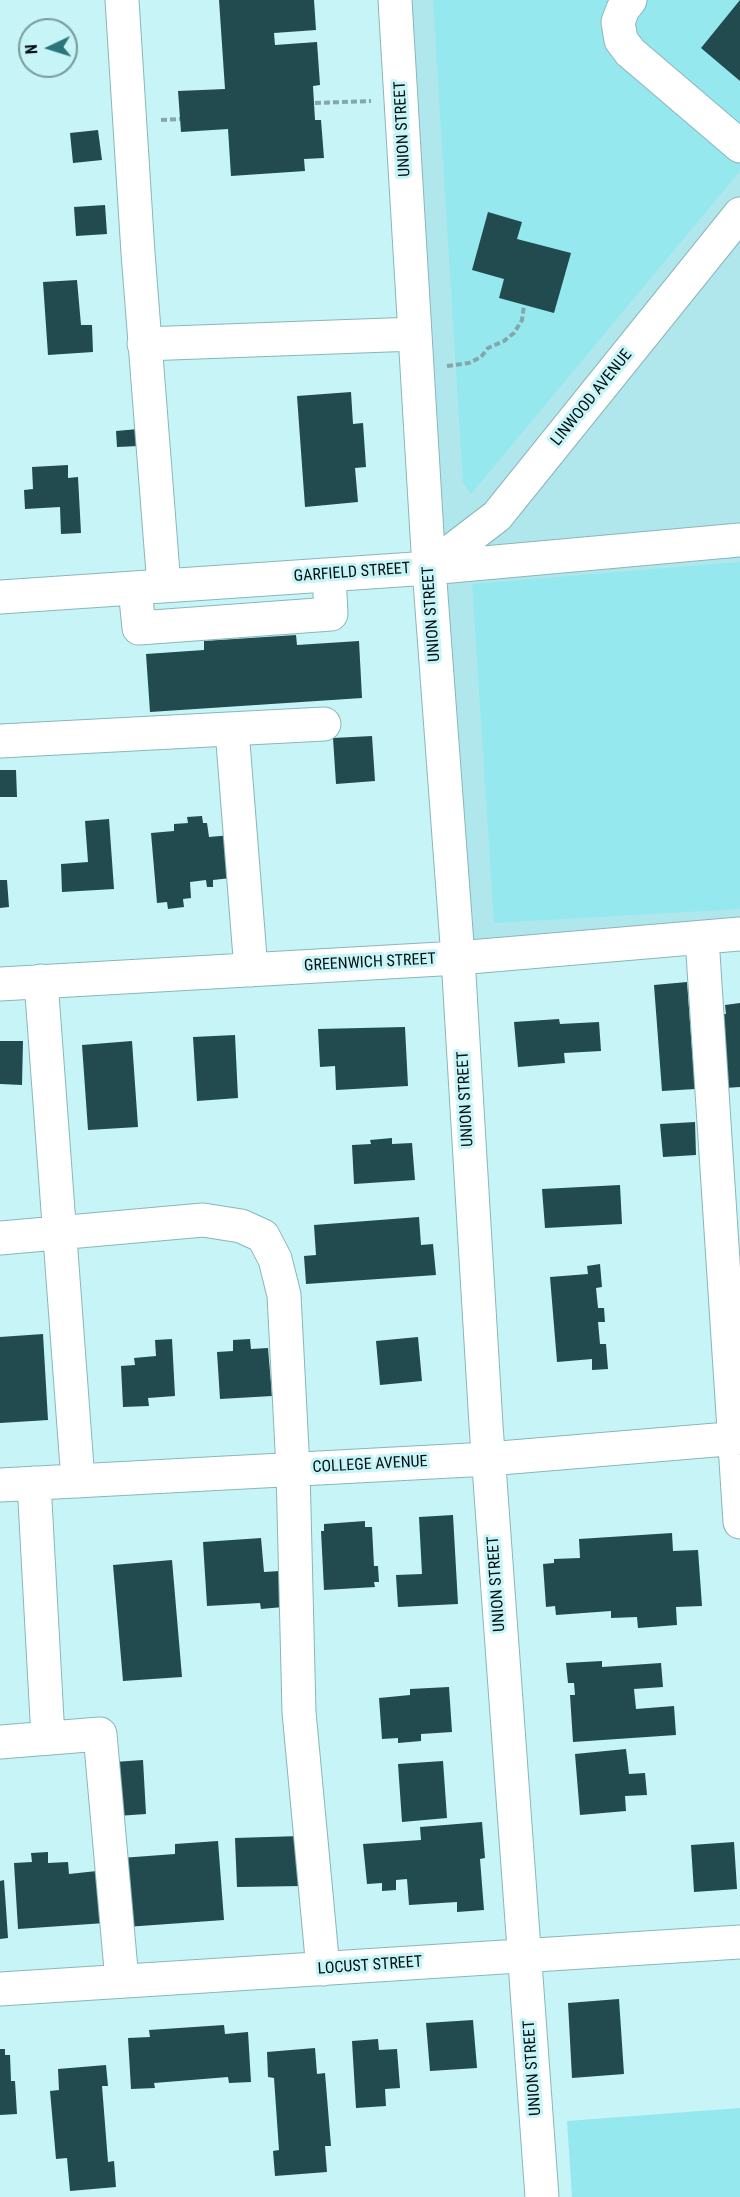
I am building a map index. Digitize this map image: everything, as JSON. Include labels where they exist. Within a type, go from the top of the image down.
[{"type":"street","points":[[122,0],[144,344],[149,587],[139,628],[332,614],[329,575]]},
{"type":"street","name":"UNION STREET","points":[[395,0],[429,568],[458,958],[488,1459],[542,2197]]},
{"type":"street","points":[[630,0],[622,9],[618,22],[621,39],[630,52],[740,147]]},
{"type":"street","name":"LINWOOD AVENUE","points":[[429,568],[497,516],[740,214]]},
{"type":"street","points":[[144,344],[415,334]]},
{"type":"street","name":"GARFIELD STREET","points":[[0,597],[429,568],[740,540]]},
{"type":"street","points":[[0,741],[324,724]]},
{"type":"street","points":[[232,730],[251,970]]},
{"type":"street","name":"GREENWICH STREET","points":[[0,984],[458,958],[740,934]]},
{"type":"street","points":[[702,938],[737,1438],[740,1522]]},
{"type":"street","points":[[41,981],[78,1480]]},
{"type":"street","points":[[0,1238],[203,1220],[241,1226],[263,1236],[275,1259],[284,1295],[293,1469],[299,1712],[323,1969]]},
{"type":"street","name":"COLLEGE AVENUE","points":[[0,1485],[488,1459],[737,1438]]},
{"type":"street","points":[[34,1483],[48,1738]]},
{"type":"street","points":[[0,1742],[100,1734],[122,1982]]},
{"type":"street","name":"LOCUST STREET","points":[[0,1989],[740,1942]]},
{"type":"path","points":[[315,103],[401,98]]},
{"type":"path","points":[[154,121],[180,119]]},
{"type":"path","points":[[440,367],[469,363],[481,357],[488,348],[504,341],[514,333],[522,320],[524,305]]},
{"type":"shaded area","points":[[395,0],[740,0],[740,934],[458,958]]},
{"type":"shaded area","points":[[433,0],[740,0],[740,171],[471,494],[463,483]]},
{"type":"shaded area","points":[[740,562],[740,909],[494,923],[472,584]]},
{"type":"shaded area","points":[[740,2108],[740,2197],[572,2197],[567,2121]]},
{"type":"building","points":[[219,0],[314,0],[316,30],[274,33],[275,45],[317,42],[320,85],[313,86],[315,120],[321,120],[324,158],[304,159],[305,171],[231,176],[228,129],[181,132],[178,91],[225,89]]},
{"type":"building","points":[[740,0],[740,81],[701,48]]},
{"type":"building","points":[[98,130],[102,160],[73,163],[70,133]]},
{"type":"building","points":[[105,205],[107,234],[76,236],[74,207]]},
{"type":"building","points":[[488,212],[522,222],[517,239],[571,253],[554,313],[499,298],[504,279],[472,270]]},
{"type":"building","points":[[77,280],[81,325],[92,325],[93,352],[48,355],[43,282]]},
{"type":"building","points":[[351,392],[353,424],[363,423],[366,467],[355,468],[358,502],[305,507],[297,396]]},
{"type":"building","points":[[138,429],[139,446],[117,447],[116,431]]},
{"type":"building","points":[[68,465],[68,478],[78,477],[81,533],[61,534],[60,507],[25,509],[24,490],[33,489],[32,467]]},
{"type":"building","points":[[296,635],[297,645],[359,641],[362,698],[150,712],[146,654],[204,650],[204,641]]},
{"type":"building","points":[[372,736],[375,781],[336,784],[333,738]]},
{"type":"building","points":[[0,770],[16,770],[17,797],[0,797]]},
{"type":"building","points":[[202,816],[203,823],[207,823],[209,837],[232,835],[231,878],[213,880],[213,887],[207,887],[206,880],[190,882],[191,898],[183,899],[184,907],[168,909],[167,902],[157,903],[151,833],[174,831],[174,824],[188,823],[187,817]]},
{"type":"building","points":[[109,819],[114,889],[62,892],[61,864],[88,862],[85,821]]},
{"type":"building","points":[[0,880],[7,880],[9,907],[0,908]]},
{"type":"building","points":[[687,982],[695,1089],[662,1091],[654,985]]},
{"type":"building","points":[[740,1003],[740,1087],[725,1088],[720,1014],[726,1014],[725,1005]]},
{"type":"building","points":[[559,1019],[560,1024],[599,1022],[601,1051],[564,1053],[565,1063],[518,1067],[514,1022]]},
{"type":"building","points":[[405,1027],[408,1086],[336,1090],[335,1066],[320,1067],[318,1029]]},
{"type":"building","points":[[235,1035],[238,1098],[197,1101],[193,1037]]},
{"type":"building","points":[[0,1041],[23,1041],[22,1085],[0,1084]]},
{"type":"building","points":[[132,1041],[138,1127],[88,1130],[82,1045]]},
{"type":"building","points":[[695,1122],[696,1155],[663,1157],[660,1124]]},
{"type":"building","points":[[392,1138],[392,1144],[412,1143],[415,1180],[354,1184],[352,1145],[371,1144],[370,1140]]},
{"type":"building","points":[[620,1185],[622,1224],[545,1228],[542,1189]]},
{"type":"building","points":[[419,1217],[421,1245],[433,1244],[436,1275],[306,1284],[304,1256],[316,1255],[314,1225]]},
{"type":"building","points":[[600,1264],[602,1287],[596,1288],[598,1308],[604,1308],[605,1322],[598,1322],[600,1344],[606,1344],[608,1369],[592,1370],[592,1359],[557,1362],[550,1277],[588,1274],[587,1266]]},
{"type":"building","points":[[43,1334],[48,1420],[0,1423],[0,1337]]},
{"type":"building","points":[[418,1337],[422,1381],[380,1385],[376,1341]]},
{"type":"building","points":[[172,1339],[175,1396],[148,1398],[149,1406],[123,1407],[121,1366],[135,1365],[134,1358],[156,1356],[155,1340]]},
{"type":"building","points":[[250,1339],[251,1349],[268,1348],[272,1396],[220,1399],[217,1352],[233,1351],[233,1340]]},
{"type":"building","points":[[453,1515],[458,1604],[398,1607],[396,1575],[422,1574],[419,1517]]},
{"type":"building","points":[[365,1521],[365,1527],[372,1527],[374,1566],[378,1566],[379,1582],[374,1582],[375,1587],[324,1590],[321,1531],[324,1531],[324,1524]]},
{"type":"building","points":[[672,1533],[673,1551],[698,1550],[702,1606],[676,1607],[677,1625],[638,1628],[637,1617],[611,1618],[611,1611],[556,1615],[555,1606],[546,1607],[543,1564],[554,1563],[554,1559],[580,1558],[579,1539]]},
{"type":"building","points":[[261,1538],[264,1572],[280,1571],[283,1607],[261,1609],[260,1603],[207,1606],[203,1542]]},
{"type":"building","points":[[172,1560],[182,1677],[123,1681],[113,1565]]},
{"type":"building","points":[[602,1661],[602,1667],[661,1663],[663,1687],[634,1689],[636,1709],[674,1706],[676,1735],[573,1742],[570,1695],[575,1695],[574,1683],[568,1683],[566,1663]]},
{"type":"building","points":[[449,1687],[452,1732],[421,1734],[421,1741],[398,1743],[398,1738],[382,1739],[379,1698],[410,1695],[410,1689]]},
{"type":"building","points":[[626,1749],[629,1774],[645,1773],[647,1795],[625,1796],[626,1811],[580,1815],[575,1754]]},
{"type":"building","points":[[143,1760],[146,1814],[117,1816],[114,1762]]},
{"type":"building","points":[[443,1761],[447,1818],[402,1822],[398,1764]]},
{"type":"building","points":[[482,1822],[485,1858],[480,1859],[484,1910],[457,1912],[457,1902],[409,1905],[407,1879],[396,1880],[396,1890],[382,1891],[382,1883],[367,1884],[363,1844],[421,1840],[420,1827]]},
{"type":"building","points":[[301,1836],[303,1886],[237,1887],[235,1838]]},
{"type":"building","points":[[218,1841],[224,1920],[126,1927],[121,1858],[175,1854],[175,1844]]},
{"type":"building","points":[[734,1842],[737,1889],[694,1892],[691,1845]]},
{"type":"building","points":[[48,1852],[48,1863],[68,1862],[69,1874],[97,1871],[105,1923],[18,1929],[14,1863],[32,1862],[31,1853]]},
{"type":"building","points":[[4,1880],[8,1938],[0,1939],[0,1881]]},
{"type":"building","points":[[619,1999],[624,2074],[572,2078],[568,2003]]},
{"type":"building","points":[[473,2020],[477,2068],[430,2071],[426,2023]]},
{"type":"building","points":[[224,2025],[225,2034],[248,2032],[251,2082],[229,2083],[228,2077],[154,2083],[155,2088],[131,2089],[128,2038],[150,2037],[149,2030]]},
{"type":"building","points":[[378,2039],[379,2050],[397,2049],[400,2088],[385,2089],[386,2106],[356,2108],[352,2041]]},
{"type":"building","points":[[315,2048],[317,2074],[325,2073],[331,2146],[325,2146],[327,2172],[275,2176],[273,2151],[279,2150],[274,2078],[268,2077],[267,2052]]},
{"type":"building","points":[[0,2049],[5,2049],[5,2055],[10,2055],[11,2081],[15,2081],[17,2114],[0,2115]]},
{"type":"building","points":[[106,2065],[108,2086],[102,2086],[108,2162],[114,2161],[116,2187],[70,2191],[67,2158],[56,2159],[50,2091],[59,2090],[58,2069]]}]
